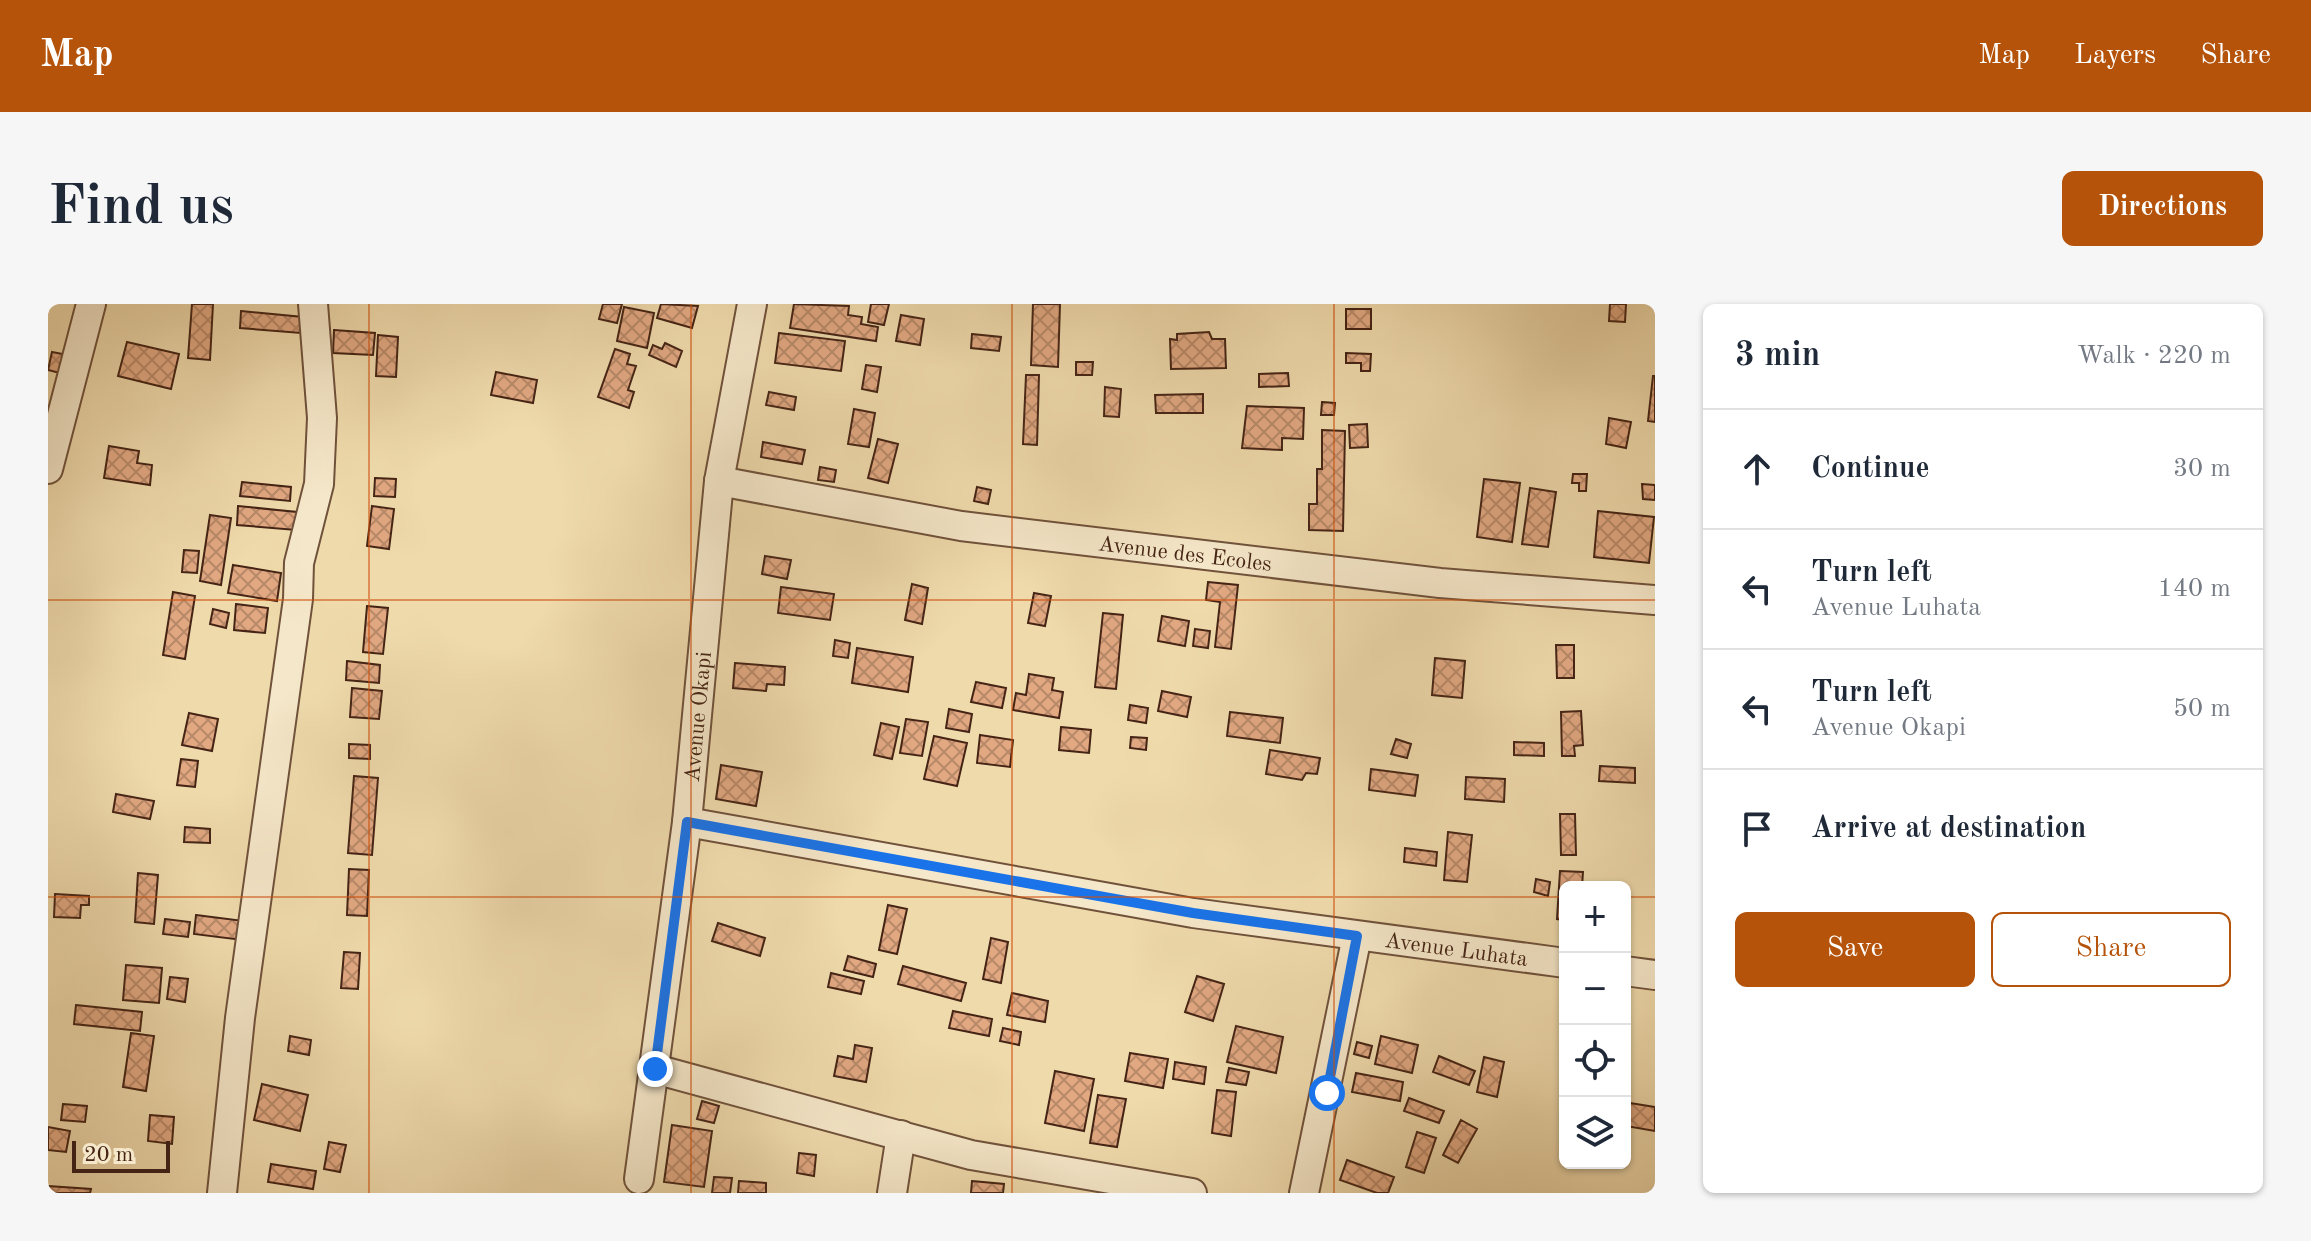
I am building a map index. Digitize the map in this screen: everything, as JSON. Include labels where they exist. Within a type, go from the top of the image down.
[{"type":"street","points":[[48,469],[91,304]]},
{"type":"street","points":[[222,1193],[240,1018],[298,599],[299,563],[319,484],[322,418],[313,304]]},
{"type":"street","name":"Avenue Okapi","points":[[639,1179],[687,822],[719,481],[752,304]]},
{"type":"street","name":"Avenue des Ecoles","points":[[719,481],[961,526],[1440,583],[1655,600]]},
{"type":"street","name":"Avenue Luhata","points":[[687,822],[1193,913],[1559,962]]},
{"type":"street","points":[[1304,1193],[1357,936]]},
{"type":"street","points":[[1631,972],[1655,975]]},
{"type":"street","points":[[655,1069],[971,1155],[1192,1193]]},
{"type":"street","points":[[892,1193],[901,1135]]},
{"type":"building","points":[[192,304],[213,304],[210,360],[188,358]]},
{"type":"building","points":[[603,304],[622,304],[617,323],[599,319]]},
{"type":"building","points":[[661,304],[698,306],[692,328],[657,318]]},
{"type":"building","points":[[794,304],[849,306],[848,315],[862,317],[861,324],[878,327],[876,341],[790,328]]},
{"type":"building","points":[[871,304],[889,304],[884,325],[868,322]]},
{"type":"building","points":[[1033,304],[1060,304],[1058,367],[1031,365]]},
{"type":"building","points":[[1610,304],[1626,304],[1625,322],[1609,321]]},
{"type":"building","points":[[624,307],[654,313],[647,348],[617,341]]},
{"type":"building","points":[[1346,309],[1371,309],[1371,329],[1346,329]]},
{"type":"building","points":[[241,311],[303,317],[301,333],[240,328]]},
{"type":"building","points":[[901,315],[924,319],[920,345],[896,341]]},
{"type":"building","points":[[334,330],[375,333],[373,355],[333,353]]},
{"type":"building","points":[[1209,332],[1212,339],[1225,339],[1226,368],[1171,369],[1170,339],[1177,340],[1177,334]]},
{"type":"building","points":[[779,333],[845,341],[841,371],[775,363]]},
{"type":"building","points":[[972,334],[1001,337],[999,351],[971,348]]},
{"type":"building","points":[[378,335],[398,337],[396,377],[376,376]]},
{"type":"building","points":[[127,342],[179,354],[171,389],[118,376]]},
{"type":"building","points":[[665,343],[682,351],[676,367],[649,355],[653,345],[662,349]]},
{"type":"building","points":[[615,349],[630,354],[627,364],[636,366],[628,390],[634,392],[629,408],[598,397]]},
{"type":"building","points":[[52,352],[68,355],[64,374],[48,370]]},
{"type":"building","points":[[1346,353],[1371,354],[1370,371],[1361,371],[1361,363],[1346,363]]},
{"type":"building","points":[[1076,362],[1093,362],[1092,375],[1076,375]]},
{"type":"building","points":[[866,365],[881,367],[877,392],[862,389]]},
{"type":"building","points":[[496,372],[537,380],[533,403],[491,395]]},
{"type":"building","points":[[1288,373],[1289,386],[1259,387],[1259,374]]},
{"type":"building","points":[[1026,375],[1039,375],[1037,445],[1023,444]]},
{"type":"building","points":[[1655,376],[1655,422],[1648,421]]},
{"type":"building","points":[[1105,387],[1121,389],[1119,417],[1104,416]]},
{"type":"building","points":[[769,392],[796,397],[794,410],[766,405]]},
{"type":"building","points":[[1203,394],[1203,413],[1156,413],[1155,395]]},
{"type":"building","points":[[1322,402],[1335,403],[1334,415],[1321,415]]},
{"type":"building","points":[[1247,406],[1304,408],[1303,439],[1282,438],[1282,450],[1242,448]]},
{"type":"building","points":[[854,409],[875,413],[869,447],[848,444]]},
{"type":"building","points":[[1609,418],[1631,422],[1626,448],[1606,444]]},
{"type":"building","points":[[1367,424],[1368,447],[1350,448],[1349,425]]},
{"type":"building","points":[[1322,430],[1345,431],[1343,531],[1309,530],[1309,504],[1317,504],[1317,469],[1322,469]]},
{"type":"building","points":[[878,439],[898,444],[888,483],[868,478]]},
{"type":"building","points":[[763,442],[805,450],[802,464],[761,457]]},
{"type":"building","points":[[109,446],[139,451],[137,463],[152,465],[150,485],[104,478]]},
{"type":"building","points":[[820,467],[836,470],[834,482],[818,480]]},
{"type":"building","points":[[1573,474],[1587,474],[1586,491],[1579,491],[1579,483],[1572,483]]},
{"type":"building","points":[[375,478],[396,479],[395,497],[374,496]]},
{"type":"building","points":[[1484,479],[1520,483],[1512,542],[1477,537]]},
{"type":"building","points":[[242,482],[291,487],[290,501],[240,496]]},
{"type":"building","points":[[1642,484],[1655,485],[1655,500],[1643,499]]},
{"type":"building","points":[[977,487],[991,490],[988,504],[974,501]]},
{"type":"building","points":[[1530,488],[1556,492],[1548,547],[1522,544]]},
{"type":"building","points":[[238,506],[297,512],[296,530],[237,525]]},
{"type":"building","points":[[372,506],[394,509],[389,549],[367,546]]},
{"type":"building","points":[[1598,511],[1654,517],[1649,563],[1594,557]]},
{"type":"building","points":[[210,515],[231,518],[221,585],[200,581]]},
{"type":"building","points":[[184,550],[199,551],[197,573],[182,572]]},
{"type":"building","points":[[765,556],[791,560],[787,579],[762,574]]},
{"type":"building","points":[[233,565],[281,573],[277,601],[228,593]]},
{"type":"building","points":[[1208,582],[1238,585],[1231,649],[1215,647],[1220,602],[1206,600]]},
{"type":"building","points":[[912,584],[928,588],[922,624],[905,620]]},
{"type":"building","points":[[781,587],[834,594],[830,620],[778,613]]},
{"type":"building","points":[[173,592],[195,596],[185,659],[163,655]]},
{"type":"building","points":[[1034,593],[1051,596],[1045,626],[1028,623]]},
{"type":"building","points":[[236,604],[268,608],[265,633],[234,630]]},
{"type":"building","points":[[367,606],[388,608],[383,654],[363,652]]},
{"type":"building","points":[[213,609],[229,613],[226,628],[210,624]]},
{"type":"building","points":[[1103,613],[1123,615],[1116,689],[1095,687]]},
{"type":"building","points":[[1162,616],[1189,621],[1185,646],[1158,641]]},
{"type":"building","points":[[1195,629],[1210,631],[1208,648],[1193,646]]},
{"type":"building","points":[[835,640],[850,643],[848,658],[833,656]]},
{"type":"building","points":[[1556,645],[1574,645],[1574,678],[1557,678]]},
{"type":"building","points":[[857,648],[913,657],[908,692],[852,683]]},
{"type":"building","points":[[1435,658],[1465,661],[1462,698],[1432,695]]},
{"type":"building","points":[[347,661],[380,665],[379,683],[346,680]]},
{"type":"building","points":[[735,663],[785,667],[784,685],[767,684],[766,691],[733,688]]},
{"type":"building","points":[[1029,674],[1054,678],[1052,690],[1063,692],[1059,718],[1013,710],[1016,693],[1026,695]]},
{"type":"building","points":[[976,682],[1006,688],[1002,708],[971,702]]},
{"type":"building","points":[[352,688],[382,691],[379,719],[350,717]]},
{"type":"building","points":[[1162,691],[1191,697],[1187,717],[1158,711]]},
{"type":"building","points":[[1130,705],[1148,708],[1146,723],[1128,720]]},
{"type":"building","points":[[949,709],[972,714],[969,732],[946,728]]},
{"type":"building","points":[[1581,711],[1583,745],[1574,746],[1575,756],[1562,756],[1561,712]]},
{"type":"building","points":[[1230,712],[1283,718],[1280,743],[1227,736]]},
{"type":"building","points":[[189,713],[218,719],[212,751],[182,745]]},
{"type":"building","points":[[906,719],[928,722],[922,756],[900,753]]},
{"type":"building","points":[[881,723],[899,727],[892,759],[874,755]]},
{"type":"building","points":[[1061,727],[1091,730],[1089,753],[1059,750]]},
{"type":"building","points":[[980,735],[1013,740],[1010,767],[977,763]]},
{"type":"building","points":[[934,736],[967,743],[957,786],[924,779]]},
{"type":"building","points":[[1131,737],[1147,738],[1146,750],[1130,748]]},
{"type":"building","points":[[1396,739],[1411,744],[1407,758],[1391,754]]},
{"type":"building","points":[[1514,742],[1544,743],[1544,756],[1514,755]]},
{"type":"building","points":[[349,744],[370,745],[370,759],[349,758]]},
{"type":"building","points":[[1270,750],[1320,758],[1317,774],[1306,773],[1302,780],[1266,774]]},
{"type":"building","points":[[181,759],[198,761],[195,787],[177,785]]},
{"type":"building","points":[[721,765],[762,772],[756,806],[716,799]]},
{"type":"building","points":[[1600,766],[1635,768],[1635,783],[1599,781]]},
{"type":"building","points":[[1371,769],[1418,775],[1415,796],[1369,790]]},
{"type":"building","points":[[354,776],[378,778],[372,855],[348,853]]},
{"type":"building","points":[[1466,777],[1505,779],[1504,802],[1465,799]]},
{"type":"building","points":[[116,794],[154,801],[150,819],[113,812]]},
{"type":"building","points":[[1560,814],[1575,814],[1576,855],[1561,855]]},
{"type":"building","points":[[185,827],[210,829],[210,843],[184,842]]},
{"type":"building","points":[[1448,832],[1472,835],[1467,882],[1444,880]]},
{"type":"building","points":[[1405,848],[1437,852],[1436,866],[1404,862]]},
{"type":"building","points":[[349,869],[369,870],[367,916],[347,915]]},
{"type":"building","points":[[1560,871],[1583,872],[1582,881],[1559,881]]},
{"type":"building","points":[[138,873],[158,875],[154,924],[135,922]]},
{"type":"building","points":[[1536,879],[1550,882],[1548,896],[1534,892]]},
{"type":"building","points":[[55,894],[89,896],[89,905],[81,905],[80,918],[54,917]]},
{"type":"building","points":[[888,905],[907,909],[897,954],[879,950]]},
{"type":"building","points":[[196,915],[244,921],[242,940],[194,934]]},
{"type":"building","points":[[165,919],[190,922],[188,937],[163,934]]},
{"type":"building","points":[[718,923],[765,938],[760,956],[712,941]]},
{"type":"building","points":[[991,938],[1008,942],[1001,983],[983,979]]},
{"type":"building","points":[[344,952],[360,953],[358,989],[341,988]]},
{"type":"building","points":[[848,956],[876,964],[873,977],[844,970]]},
{"type":"building","points":[[126,965],[162,968],[159,1003],[123,1000]]},
{"type":"building","points":[[903,966],[966,983],[961,1001],[898,984]]},
{"type":"building","points":[[831,973],[864,981],[861,994],[828,987]]},
{"type":"building","points":[[1197,976],[1224,984],[1213,1021],[1185,1012]]},
{"type":"building","points":[[170,977],[188,979],[185,1002],[167,999]]},
{"type":"building","points":[[1012,993],[1048,1001],[1045,1022],[1007,1015]]},
{"type":"building","points":[[76,1005],[142,1012],[140,1031],[74,1024]]},
{"type":"building","points":[[953,1011],[992,1019],[989,1036],[949,1028]]},
{"type":"building","points":[[1236,1026],[1283,1037],[1276,1073],[1227,1062]]},
{"type":"building","points":[[1003,1028],[1021,1032],[1019,1045],[1000,1041]]},
{"type":"building","points":[[131,1033],[154,1036],[146,1091],[123,1087]]},
{"type":"building","points":[[290,1036],[311,1040],[309,1055],[288,1051]]},
{"type":"building","points":[[1381,1036],[1418,1045],[1412,1073],[1375,1064]]},
{"type":"building","points":[[1357,1042],[1372,1046],[1369,1058],[1354,1054]]},
{"type":"building","points":[[855,1045],[872,1048],[866,1082],[834,1076],[838,1056],[853,1059]]},
{"type":"building","points":[[1130,1053],[1168,1059],[1163,1088],[1125,1081]]},
{"type":"building","points":[[1439,1056],[1475,1071],[1469,1085],[1433,1072]]},
{"type":"building","points":[[1484,1057],[1504,1062],[1497,1097],[1477,1092]]},
{"type":"building","points":[[1175,1062],[1206,1067],[1204,1084],[1173,1079]]},
{"type":"building","points":[[1229,1068],[1249,1072],[1246,1085],[1226,1082]]},
{"type":"building","points":[[1055,1071],[1094,1079],[1084,1131],[1045,1123]]},
{"type":"building","points":[[1356,1073],[1403,1082],[1400,1101],[1352,1092]]},
{"type":"building","points":[[262,1084],[308,1095],[300,1131],[254,1120]]},
{"type":"building","points":[[1217,1090],[1236,1092],[1231,1136],[1212,1133]]},
{"type":"building","points":[[1098,1095],[1126,1099],[1117,1147],[1090,1143]]},
{"type":"building","points":[[1409,1098],[1444,1111],[1439,1123],[1404,1111]]},
{"type":"building","points":[[702,1101],[719,1106],[714,1123],[697,1119]]},
{"type":"building","points":[[1631,1103],[1655,1107],[1655,1131],[1631,1127]]},
{"type":"building","points":[[63,1104],[87,1106],[85,1122],[61,1120]]},
{"type":"building","points":[[150,1115],[174,1117],[172,1144],[148,1141]]},
{"type":"building","points":[[1461,1120],[1477,1129],[1458,1163],[1443,1155]]},
{"type":"building","points":[[672,1125],[712,1131],[704,1187],[664,1182]]},
{"type":"building","points":[[48,1127],[70,1131],[66,1152],[48,1150]]},
{"type":"building","points":[[1417,1132],[1436,1138],[1424,1173],[1406,1167]]},
{"type":"building","points":[[329,1142],[346,1145],[340,1172],[324,1169]]},
{"type":"building","points":[[799,1153],[816,1155],[814,1176],[797,1173]]},
{"type":"building","points":[[1347,1160],[1394,1177],[1388,1193],[1377,1193],[1340,1180]]},
{"type":"building","points":[[271,1164],[316,1171],[313,1189],[268,1182]]},
{"type":"building","points":[[714,1177],[732,1178],[730,1193],[712,1193]]},
{"type":"building","points":[[739,1181],[766,1183],[766,1193],[738,1193]]},
{"type":"building","points":[[972,1181],[1004,1184],[1003,1193],[971,1193]]},
{"type":"building","points":[[48,1186],[91,1189],[90,1193],[48,1193]]},
{"type":"route","points":[[655,1069],[687,822],[1193,913],[1357,936],[1327,1093]]}]
